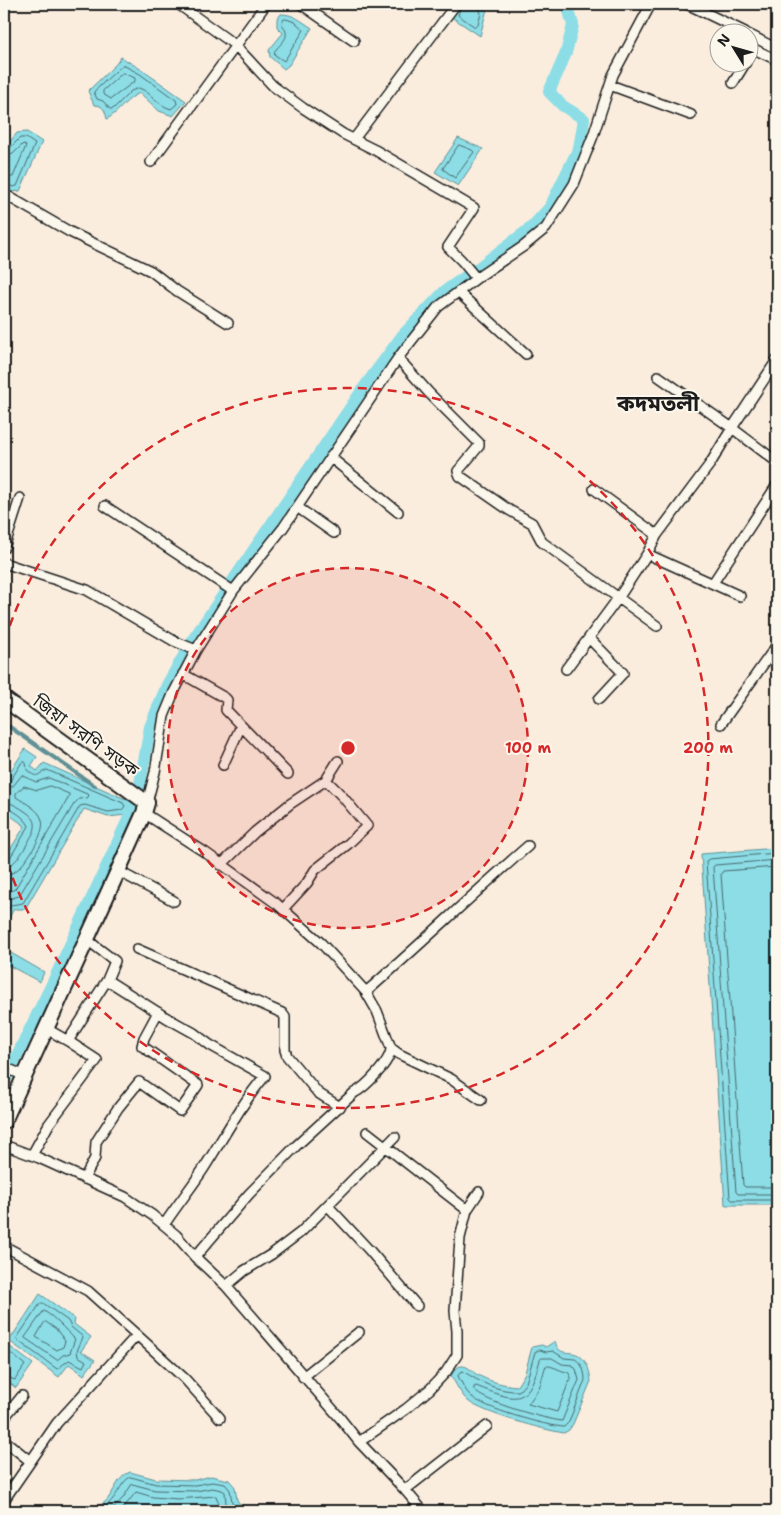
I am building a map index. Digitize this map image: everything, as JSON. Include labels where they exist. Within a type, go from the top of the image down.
[{"type":"main road","name":"জিয়া সরণি সড়ক","points":[[4,699],[111,777],[144,805]]},
{"type":"main road","points":[[4,1121],[22,1075],[118,871],[144,805]]},
{"type":"street","points":[[178,4],[236,45],[273,86],[303,108],[474,208],[448,247],[476,278]]},
{"type":"street","points":[[151,162],[266,4]]},
{"type":"street","points":[[301,4],[354,41]]},
{"type":"street","points":[[354,139],[456,4]]},
{"type":"street","points":[[195,1257],[249,1194],[296,1146],[354,1093],[362,1089],[379,1070],[391,1052],[391,1048],[377,1011],[366,992],[321,943],[283,909],[195,846],[144,805],[155,772],[164,716],[196,650],[233,591],[297,507],[398,358],[438,307],[476,278],[524,246],[546,228],[574,184],[593,136],[613,75],[651,4]]},
{"type":"street","points":[[686,4],[724,22]]},
{"type":"street","points":[[758,39],[777,48]]},
{"type":"street","points":[[758,51],[777,60]]},
{"type":"street","points":[[733,83],[740,72]]},
{"type":"street","points":[[610,85],[691,115]]},
{"type":"street","points":[[4,194],[70,232],[151,271],[177,291],[228,323]]},
{"type":"street","points":[[458,292],[526,354]]},
{"type":"street","points":[[398,358],[429,393],[479,443],[475,452],[458,471],[460,476],[509,510],[532,523],[542,542],[657,626]]},
{"type":"street","points":[[566,669],[619,597],[647,554],[657,534],[710,464],[777,360]]},
{"type":"street","points":[[658,376],[777,462]]},
{"type":"street","points":[[330,457],[398,512]]},
{"type":"street","points":[[713,583],[777,485]]},
{"type":"street","points":[[594,490],[657,534]]},
{"type":"street","points":[[4,548],[6,535],[20,498]]},
{"type":"street","points":[[105,506],[233,591]]},
{"type":"street","points":[[297,507],[334,533]]},
{"type":"street","points":[[647,554],[740,596]]},
{"type":"street","points":[[4,563],[87,590],[174,641],[196,650]]},
{"type":"street","points":[[589,638],[623,673],[599,699]]},
{"type":"street","points":[[721,724],[777,646]]},
{"type":"street","points":[[183,674],[225,698],[227,700],[226,710],[288,774]]},
{"type":"street","points":[[222,765],[241,726]]},
{"type":"street","points":[[221,865],[255,832],[290,804],[326,780],[338,761]]},
{"type":"street","points":[[283,909],[307,883],[315,870],[367,826],[326,780]]},
{"type":"street","points":[[366,992],[438,929],[498,871],[528,846]]},
{"type":"street","points":[[118,871],[174,901]]},
{"type":"street","points":[[68,1041],[107,980],[116,961],[86,939]]},
{"type":"street","points":[[137,949],[282,1013],[285,1017],[285,1050],[287,1056],[318,1093],[340,1107]]},
{"type":"street","points":[[107,980],[194,1033],[210,1045],[265,1076],[242,1106],[196,1180],[164,1225]]},
{"type":"street","points":[[84,1179],[95,1158],[96,1142],[118,1108],[139,1082],[180,1111],[198,1086],[142,1046],[144,1038],[158,1012]]},
{"type":"street","points":[[32,1155],[49,1124],[97,1060],[45,1028]]},
{"type":"street","points":[[391,1048],[399,1054],[451,1079],[481,1100]]},
{"type":"street","points":[[4,1067],[22,1075]]},
{"type":"street","points":[[367,1132],[467,1210]]},
{"type":"street","points":[[226,1286],[244,1271],[272,1254],[301,1232],[395,1137]]},
{"type":"street","points":[[4,1145],[32,1155],[125,1197],[152,1215],[176,1235],[195,1257],[226,1286],[359,1442],[423,1511]]},
{"type":"street","points":[[359,1442],[406,1409],[430,1389],[446,1372],[457,1355],[455,1311],[460,1238],[467,1210],[479,1192]]},
{"type":"street","points":[[328,1206],[417,1306]]},
{"type":"street","points":[[4,1246],[88,1291],[185,1378],[220,1418]]},
{"type":"street","points":[[303,1377],[360,1332]]},
{"type":"street","points":[[4,1500],[57,1423],[137,1335]]},
{"type":"street","points":[[4,1418],[22,1396]]},
{"type":"street","points":[[405,1490],[487,1426]]},
{"type":"street","points":[[4,1440],[30,1461]]},
{"type":"water","points":[[458,4],[479,4],[487,9],[480,36],[450,16]]},
{"type":"water","points":[[281,14],[301,20],[312,28],[289,65],[284,69],[270,57],[269,50],[283,33],[277,27],[277,19]]},
{"type":"water","points":[[121,57],[186,101],[173,116],[159,111],[140,93],[131,98],[107,119],[102,107],[94,105],[88,91]]},
{"type":"water","points":[[27,132],[42,142],[20,191],[11,192],[4,187],[4,144],[7,145],[17,133]]},
{"type":"water","points":[[458,138],[483,149],[458,186],[435,172]]},
{"type":"water","points":[[25,749],[37,757],[31,766],[37,771],[44,763],[132,802],[126,815],[108,817],[84,809],[25,909],[14,909],[4,927],[4,859],[25,826],[4,811],[4,781]]},
{"type":"water","points":[[777,848],[777,1205],[725,1205],[701,854]]},
{"type":"water","points":[[4,949],[44,972],[40,982],[4,963]]},
{"type":"water","points":[[40,1294],[75,1319],[74,1324],[91,1337],[81,1351],[95,1360],[84,1375],[69,1364],[59,1377],[9,1341]]},
{"type":"water","points":[[555,1341],[561,1351],[577,1354],[583,1359],[588,1368],[591,1381],[573,1424],[564,1433],[514,1420],[475,1406],[463,1396],[451,1376],[457,1368],[464,1366],[491,1381],[517,1386],[525,1373],[532,1347],[542,1345],[546,1347]]},
{"type":"water","points":[[5,1343],[33,1364],[16,1388],[4,1379]]},
{"type":"water","points":[[130,1472],[156,1479],[195,1480],[211,1476],[229,1480],[235,1487],[237,1500],[245,1511],[87,1511],[105,1502],[122,1477]]},
{"type":"waterway","points":[[4,1082],[52,984],[132,811],[140,784],[150,727],[167,685],[194,638],[365,386],[402,336],[445,291],[532,227],[550,207],[579,148],[584,119],[563,106],[549,92],[566,53],[573,25],[567,4]]},
{"type":"waterway","points":[[4,723],[95,786]]},
{"type":"district","name":"কদমতলী","points":[[658,403]]}]
